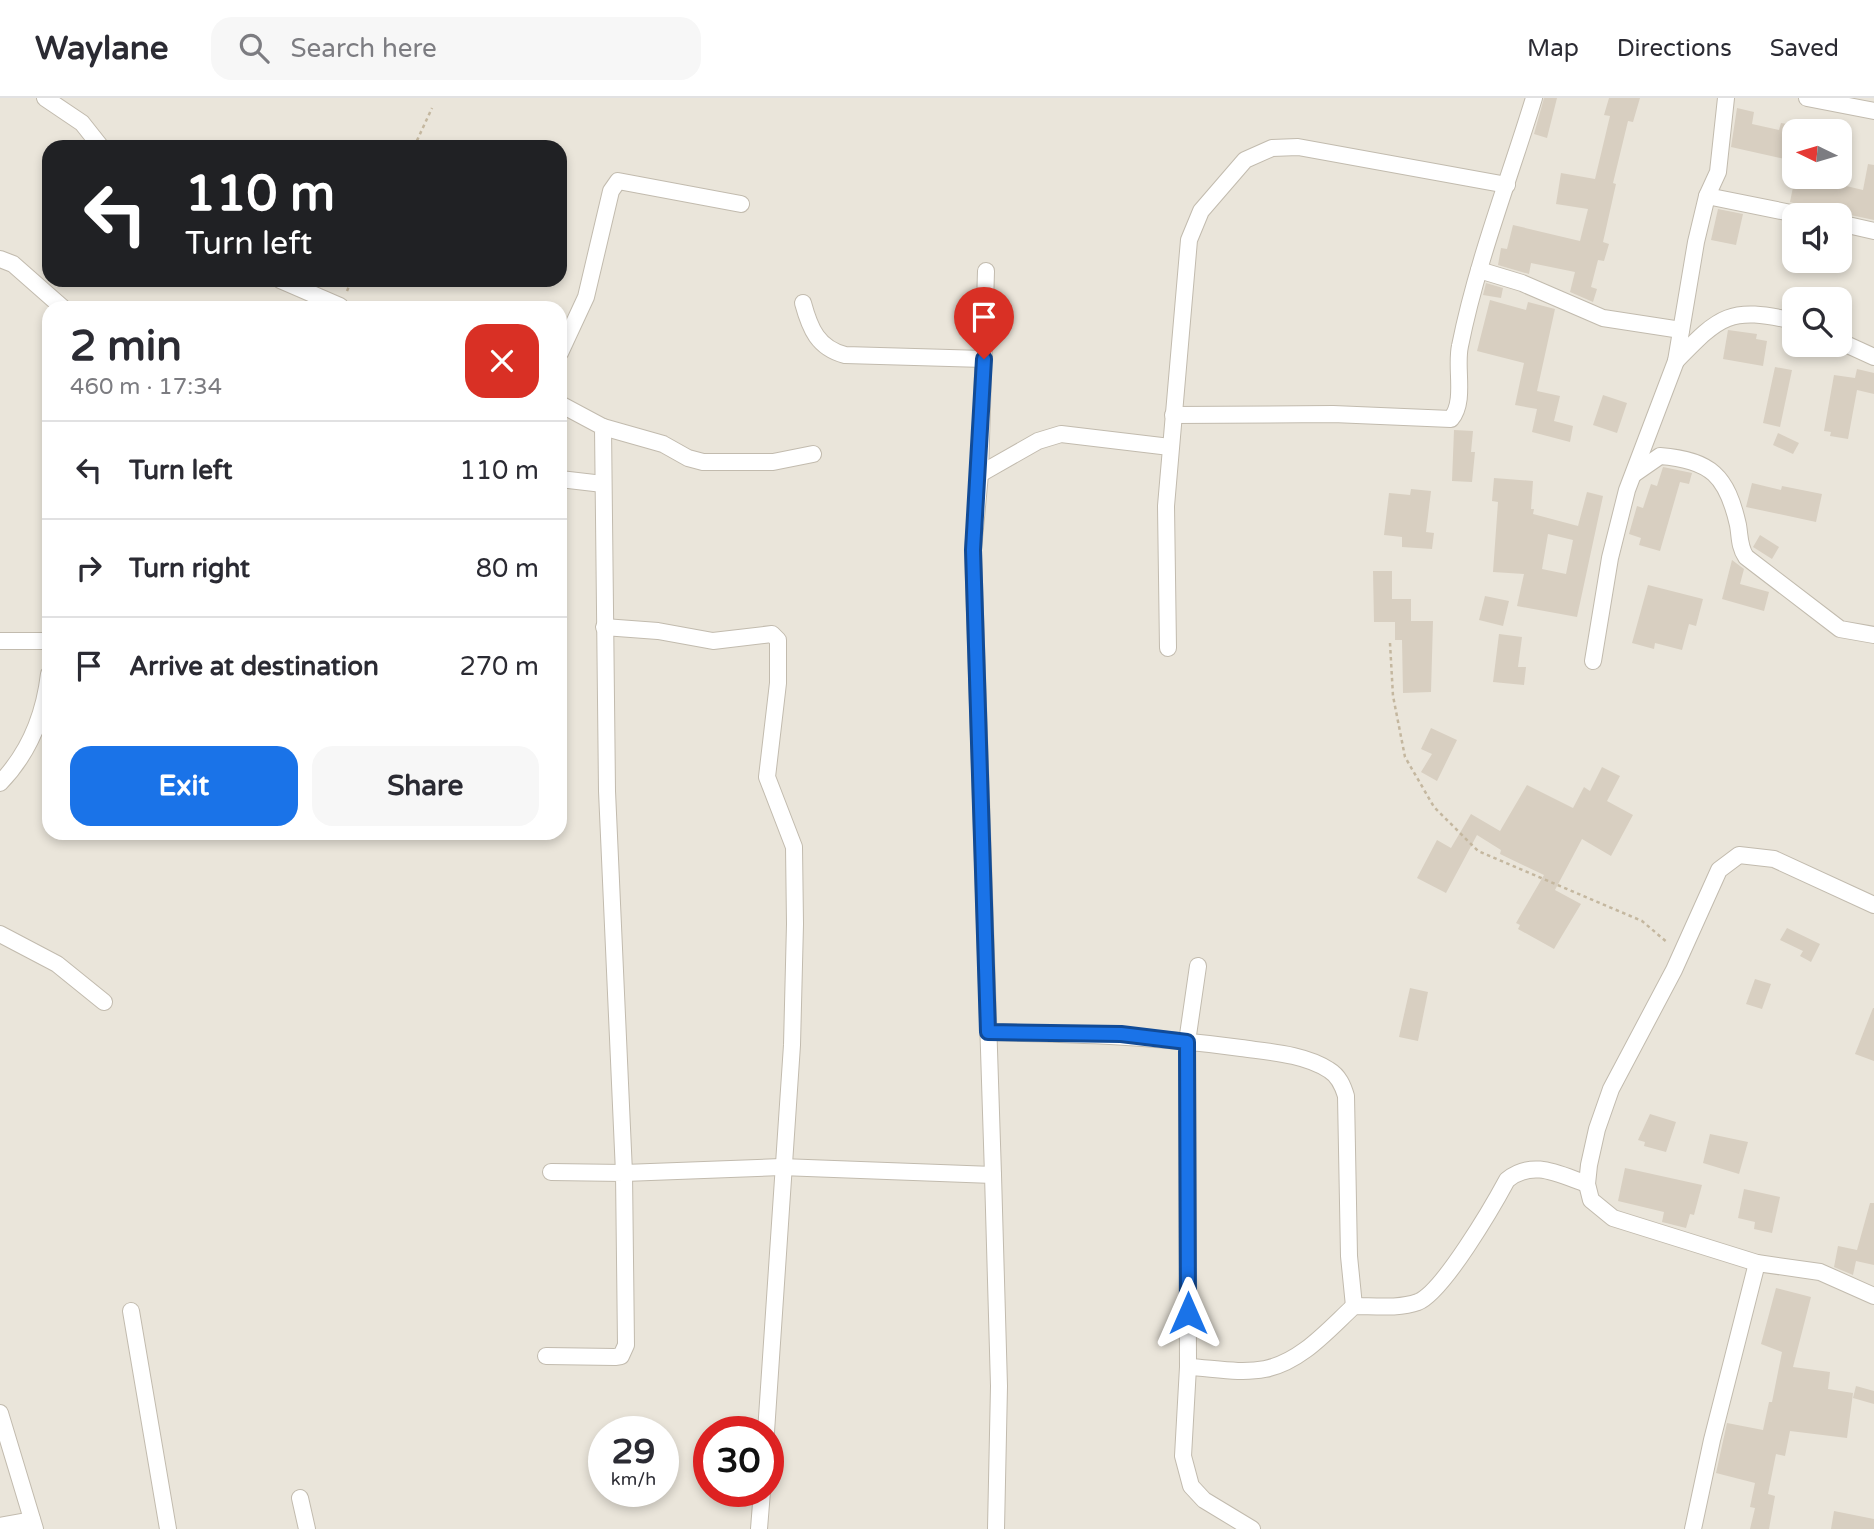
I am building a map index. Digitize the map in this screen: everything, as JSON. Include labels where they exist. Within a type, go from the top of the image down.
[{"type":"street","points":[[45,98],[82,123],[95,140]]},
{"type":"street","points":[[1173,415],[1333,414],[1451,419],[1458,400],[1459,349],[1479,270],[1534,98]]},
{"type":"street","points":[[1593,661],[1610,558],[1634,474],[1676,361],[1707,196],[1718,172],[1726,98]]},
{"type":"street","points":[[1807,98],[1874,111]]},
{"type":"street","points":[[1167,648],[1170,594],[1165,549],[1170,447],[1189,240],[1201,211],[1245,160],[1272,148],[1298,147],[1507,185]]},
{"type":"street","points":[[567,338],[586,298],[611,191],[618,181],[741,204]]},
{"type":"street","points":[[1707,196],[1782,211]]},
{"type":"street","points":[[1852,226],[1874,230]]},
{"type":"street","points":[[0,259],[13,264],[54,301]]},
{"type":"street","points":[[1479,270],[1522,283],[1603,318],[1681,330]]},
{"type":"street","points":[[986,271],[980,474],[973,550],[999,1386],[996,1529]]},
{"type":"street","points":[[296,287],[327,301]]},
{"type":"street","points":[[803,303],[810,327],[830,351],[845,355],[984,359]]},
{"type":"street","points":[[1676,361],[1713,323],[1749,314],[1782,319]]},
{"type":"street","points":[[1852,347],[1874,357]]},
{"type":"street","points":[[567,408],[603,427],[663,444],[688,458],[703,462],[773,462],[813,454]]},
{"type":"street","points":[[546,1356],[615,1357],[624,1351],[624,1173],[607,791],[603,427]]},
{"type":"street","points":[[980,474],[1038,441],[1061,434],[1170,447]]},
{"type":"street","points":[[1634,474],[1660,456],[1698,461],[1712,471],[1732,499],[1740,544],[1746,557],[1840,629],[1874,635]]},
{"type":"street","points":[[567,480],[604,484]]},
{"type":"street","points":[[604,627],[658,631],[713,641],[772,634],[778,640],[778,683],[767,777],[794,847],[795,924],[792,1045],[781,1167],[767,1416]]},
{"type":"street","points":[[0,641],[42,641]]},
{"type":"street","points":[[0,783],[25,754],[39,722],[42,708]]},
{"type":"street","points":[[1874,905],[1774,859],[1739,855],[1719,870],[1674,970],[1611,1089],[1597,1129],[1587,1184],[1591,1200],[1613,1218],[1757,1263],[1820,1272],[1874,1296]]},
{"type":"street","points":[[0,934],[57,964],[104,1002]]},
{"type":"street","points":[[1198,966],[1187,1042],[1188,1367],[1183,1456],[1191,1486],[1204,1500],[1252,1529]]},
{"type":"street","points":[[988,1032],[1121,1034],[1296,1057],[1332,1071],[1341,1082],[1346,1096],[1349,1256],[1354,1307]]},
{"type":"street","points":[[551,1172],[624,1173],[781,1167],[993,1175]]},
{"type":"street","points":[[1188,1367],[1264,1369],[1280,1364],[1314,1343],[1354,1307],[1407,1305],[1430,1294],[1439,1285],[1507,1180],[1519,1171],[1536,1167],[1587,1184]]},
{"type":"street","points":[[1693,1529],[1712,1440],[1757,1263]]},
{"type":"street","points":[[131,1311],[167,1529]]},
{"type":"street","points":[[0,1413],[34,1525],[0,1526]]},
{"type":"street","points":[[300,1498],[307,1529]]},
{"type":"street","points":[[759,1529],[761,1507]]},
{"type":"path","points":[[417,140],[432,108]]},
{"type":"path","points":[[1390,643],[1393,696],[1405,757],[1434,807],[1478,851],[1643,921],[1669,944]]},
{"type":"shaded area","points":[[0,98],[1874,98],[1874,1529],[0,1529]]},
{"type":"building","points":[[1544,98],[1557,98],[1547,138],[1534,134]]},
{"type":"building","points":[[1609,98],[1640,98],[1633,122],[1628,121],[1613,183],[1616,184],[1603,242],[1609,244],[1604,261],[1598,260],[1591,287],[1597,289],[1593,302],[1570,292],[1575,272],[1531,263],[1529,274],[1498,265],[1501,248],[1507,249],[1513,225],[1580,241],[1588,209],[1556,204],[1561,173],[1595,179],[1610,116],[1604,115]]},
{"type":"building","points":[[1737,108],[1754,112],[1752,124],[1779,130],[1782,123],[1782,158],[1731,147]]},
{"type":"building","points":[[1868,164],[1874,165],[1874,220],[1852,215],[1852,203],[1790,202],[1793,189],[1852,187],[1863,190]]},
{"type":"building","points":[[1718,209],[1743,214],[1736,245],[1711,240]]},
{"type":"building","points":[[1486,283],[1503,288],[1501,298],[1483,295]]},
{"type":"building","points":[[1490,300],[1526,310],[1528,302],[1555,309],[1537,391],[1560,396],[1554,421],[1573,426],[1570,442],[1532,432],[1537,409],[1515,405],[1524,363],[1477,351]]},
{"type":"building","points":[[1728,330],[1757,334],[1756,339],[1767,341],[1763,366],[1723,359]]},
{"type":"building","points":[[1775,367],[1792,370],[1780,427],[1763,423]]},
{"type":"building","points":[[1857,369],[1874,373],[1874,394],[1857,390],[1848,439],[1830,436],[1831,432],[1824,431],[1834,375],[1855,378]]},
{"type":"building","points":[[1603,395],[1627,403],[1617,433],[1593,425]]},
{"type":"building","points":[[1454,430],[1473,431],[1471,452],[1475,452],[1472,482],[1452,481]]},
{"type":"building","points":[[1778,433],[1799,443],[1793,454],[1773,445]]},
{"type":"building","points":[[1663,467],[1692,473],[1689,484],[1680,482],[1660,551],[1639,545],[1641,538],[1629,534],[1637,506],[1643,508],[1651,484],[1657,486]]},
{"type":"building","points":[[1494,478],[1533,481],[1533,514],[1578,526],[1587,492],[1603,496],[1577,617],[1517,606],[1524,574],[1493,572],[1498,502],[1492,501]],"holes":[[[1548,534],[1573,540],[1566,574],[1542,569]]]},
{"type":"building","points":[[1752,483],[1781,490],[1782,486],[1822,494],[1816,522],[1746,507]]},
{"type":"building","points":[[1411,489],[1431,491],[1426,532],[1434,533],[1432,549],[1402,547],[1402,537],[1384,535],[1389,493],[1410,495]]},
{"type":"building","points":[[1760,535],[1779,547],[1772,559],[1753,547]]},
{"type":"building","points":[[1732,560],[1744,569],[1740,584],[1769,592],[1764,611],[1722,599]]},
{"type":"building","points":[[1373,571],[1392,571],[1392,599],[1411,599],[1411,621],[1433,621],[1431,692],[1403,693],[1402,640],[1395,640],[1395,622],[1374,622]]},
{"type":"building","points":[[1648,585],[1703,599],[1696,626],[1689,624],[1682,650],[1655,643],[1654,649],[1632,643]]},
{"type":"building","points":[[1485,596],[1509,601],[1503,626],[1479,620]]},
{"type":"building","points":[[1499,634],[1522,637],[1518,667],[1526,667],[1524,685],[1493,682]]},
{"type":"building","points":[[1431,728],[1457,740],[1437,781],[1421,772],[1432,754],[1421,749]]},
{"type":"building","points":[[1602,767],[1620,776],[1607,801],[1633,815],[1611,856],[1582,839],[1555,890],[1581,904],[1554,949],[1518,929],[1520,925],[1516,923],[1544,875],[1500,854],[1501,850],[1477,835],[1446,893],[1417,878],[1437,840],[1451,848],[1471,814],[1500,831],[1527,785],[1573,808],[1584,787],[1590,791]]},
{"type":"building","points":[[1787,928],[1820,944],[1811,962],[1800,956],[1803,951],[1780,940]]},
{"type":"building","points":[[1755,979],[1771,984],[1762,1009],[1746,1004]]},
{"type":"building","points":[[1410,988],[1428,992],[1418,1041],[1399,1037]]},
{"type":"building","points":[[1874,1008],[1874,1061],[1855,1054]]},
{"type":"building","points":[[1650,1114],[1676,1122],[1666,1152],[1644,1146],[1645,1142],[1638,1140]]},
{"type":"building","points":[[1710,1134],[1748,1142],[1739,1174],[1703,1163]]},
{"type":"building","points":[[1625,1168],[1702,1185],[1694,1215],[1690,1214],[1686,1228],[1662,1222],[1664,1212],[1618,1201]]},
{"type":"building","points":[[1744,1189],[1780,1197],[1772,1233],[1754,1229],[1755,1222],[1738,1218]]},
{"type":"building","points":[[1870,1203],[1874,1203],[1874,1265],[1856,1261],[1853,1275],[1834,1267],[1838,1246],[1857,1250]]},
{"type":"building","points":[[1776,1288],[1811,1297],[1793,1367],[1830,1372],[1828,1389],[1853,1393],[1847,1438],[1790,1431],[1785,1456],[1776,1454],[1768,1494],[1775,1496],[1769,1529],[1750,1529],[1755,1508],[1750,1507],[1755,1483],[1716,1473],[1727,1423],[1763,1430],[1769,1402],[1772,1402],[1782,1352],[1761,1344]]},
{"type":"building","points":[[1856,1386],[1874,1391],[1874,1404],[1853,1398]]},
{"type":"building","points":[[1834,1511],[1874,1519],[1874,1529],[1831,1529]]},
{"type":"route","points":[[984,359],[980,474],[973,550],[988,1032],[1121,1034],[1187,1042],[1188,1313]]}]
